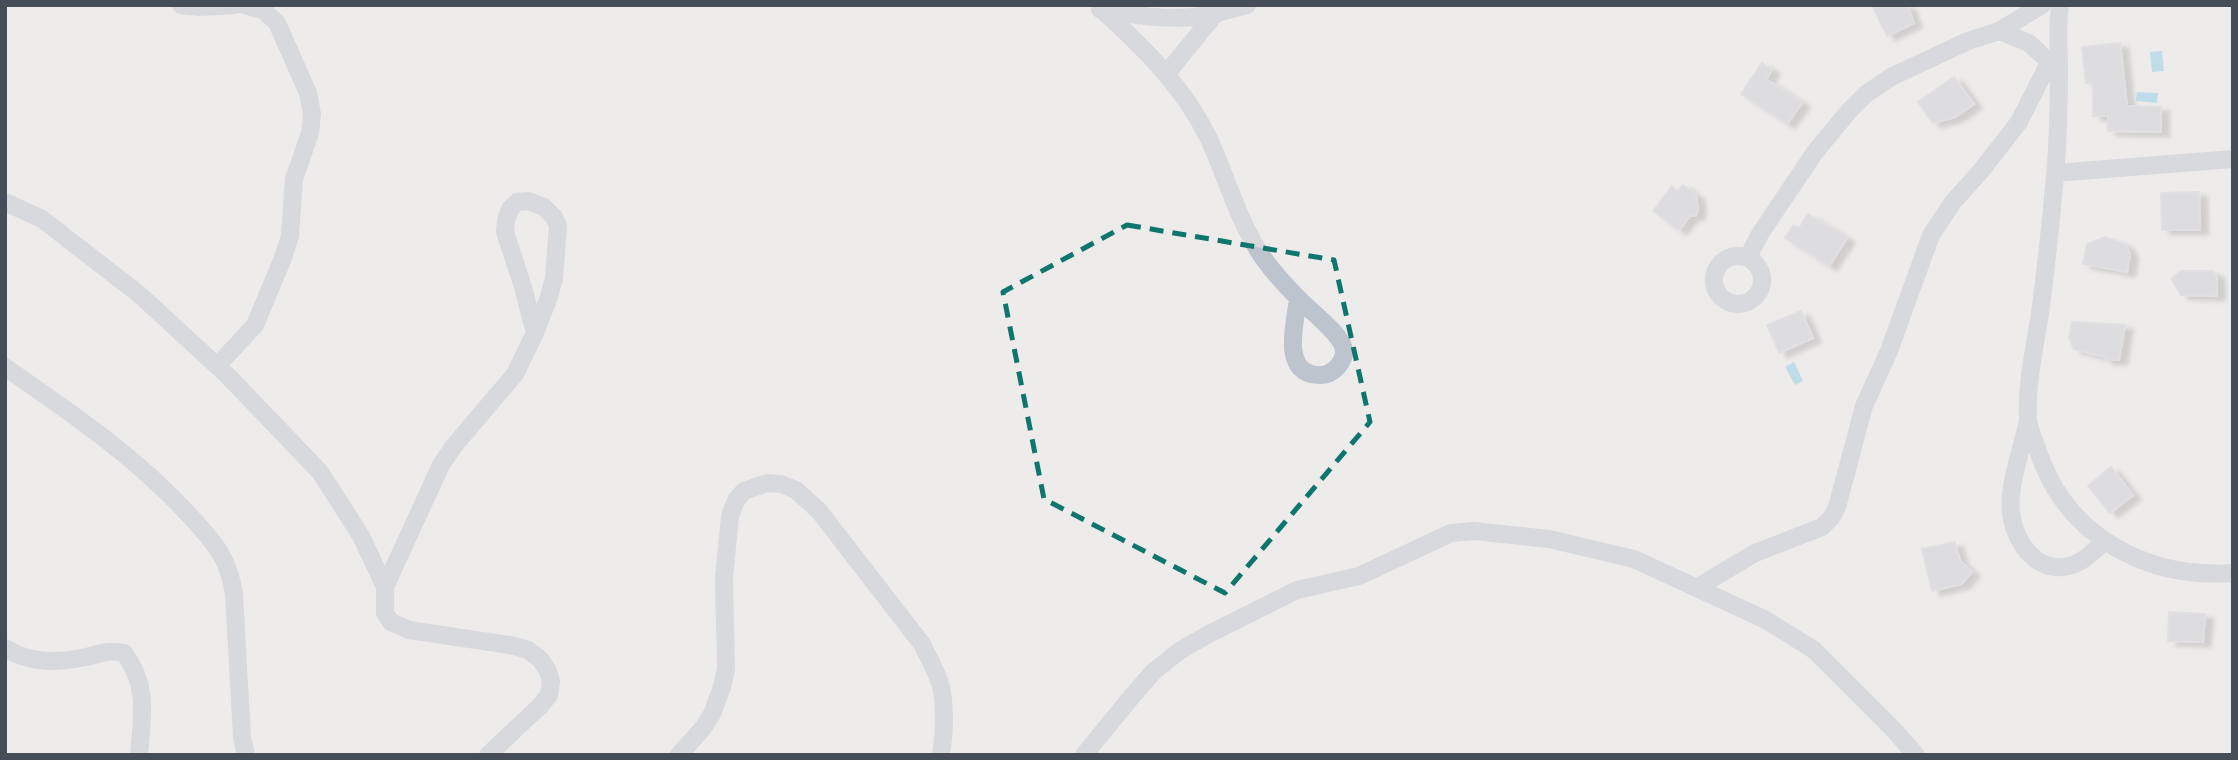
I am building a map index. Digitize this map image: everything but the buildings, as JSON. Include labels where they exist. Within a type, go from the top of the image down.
[{"type":"street","points":[[181,5],[234,5]]},
{"type":"street","points":[[217,366],[255,325],[283,258],[290,236],[294,179],[310,133],[312,114],[308,93],[277,23],[263,10],[244,5]]},
{"type":"street","points":[[1095,7],[1191,18],[1247,5]]},
{"type":"street","points":[[1748,257],[1759,234],[1815,152],[1866,94],[1902,71],[1968,41],[1999,31],[2042,5]]},
{"type":"street","points":[[2060,5],[2055,67],[2055,173],[2028,421],[2012,495],[2011,512],[2018,538],[2034,560],[2047,566],[2062,568],[2077,564],[2105,541]]},
{"type":"street","points":[[1095,7],[1167,73],[1208,137],[1253,241],[1265,260],[1298,298]]},
{"type":"street","points":[[1167,73],[1215,14]]},
{"type":"street","points":[[1999,31],[2029,43],[2055,67]]},
{"type":"street","points":[[1698,587],[1755,553],[1822,527],[1831,518],[1837,507],[1864,406],[1889,351],[1931,235],[1947,210],[2019,122],[2055,67]]},
{"type":"street","points":[[2055,173],[2233,159]]},
{"type":"street","points":[[488,755],[550,695],[551,682],[541,659],[528,650],[510,645],[408,630],[391,622],[385,613],[385,587],[441,465],[515,374],[535,333],[554,278],[558,226],[554,217],[544,207],[528,201],[517,202],[510,209],[505,232],[535,333]]},
{"type":"street","points":[[5,202],[42,219],[140,295],[217,366],[320,472],[362,537],[385,587]]},
{"type":"street","points":[[5,366],[90,426],[169,494],[205,533],[222,557],[234,594],[242,737],[246,755]]},
{"type":"street","points":[[2028,421],[2053,487],[2067,508],[2105,541],[2144,561],[2186,571],[2233,573]]},
{"type":"street","points":[[679,755],[703,729],[712,714],[726,669],[724,579],[730,516],[736,500],[744,491],[767,483],[781,484],[796,490],[819,511],[922,644],[942,691],[942,755]]},
{"type":"street","points":[[1084,755],[1154,671],[1181,650],[1207,635],[1297,590],[1359,576],[1451,533],[1475,531],[1561,542],[1634,559],[1766,620],[1814,650],[1894,729],[1916,755]]},
{"type":"street","points":[[5,648],[21,657],[53,662],[86,657],[106,650],[124,653],[135,668],[141,689],[139,755]]},
{"type":"highlighted area","points":[[1127,225],[1334,260],[1370,422],[1225,593],[1044,499],[1003,292]]},
{"type":"water","points":[[2162,51],[2164,71],[2152,72],[2150,52]]},
{"type":"water","points":[[2137,92],[2158,93],[2157,103],[2136,101]]},
{"type":"water","points":[[1794,362],[1803,381],[1795,385],[1785,367]]}]
